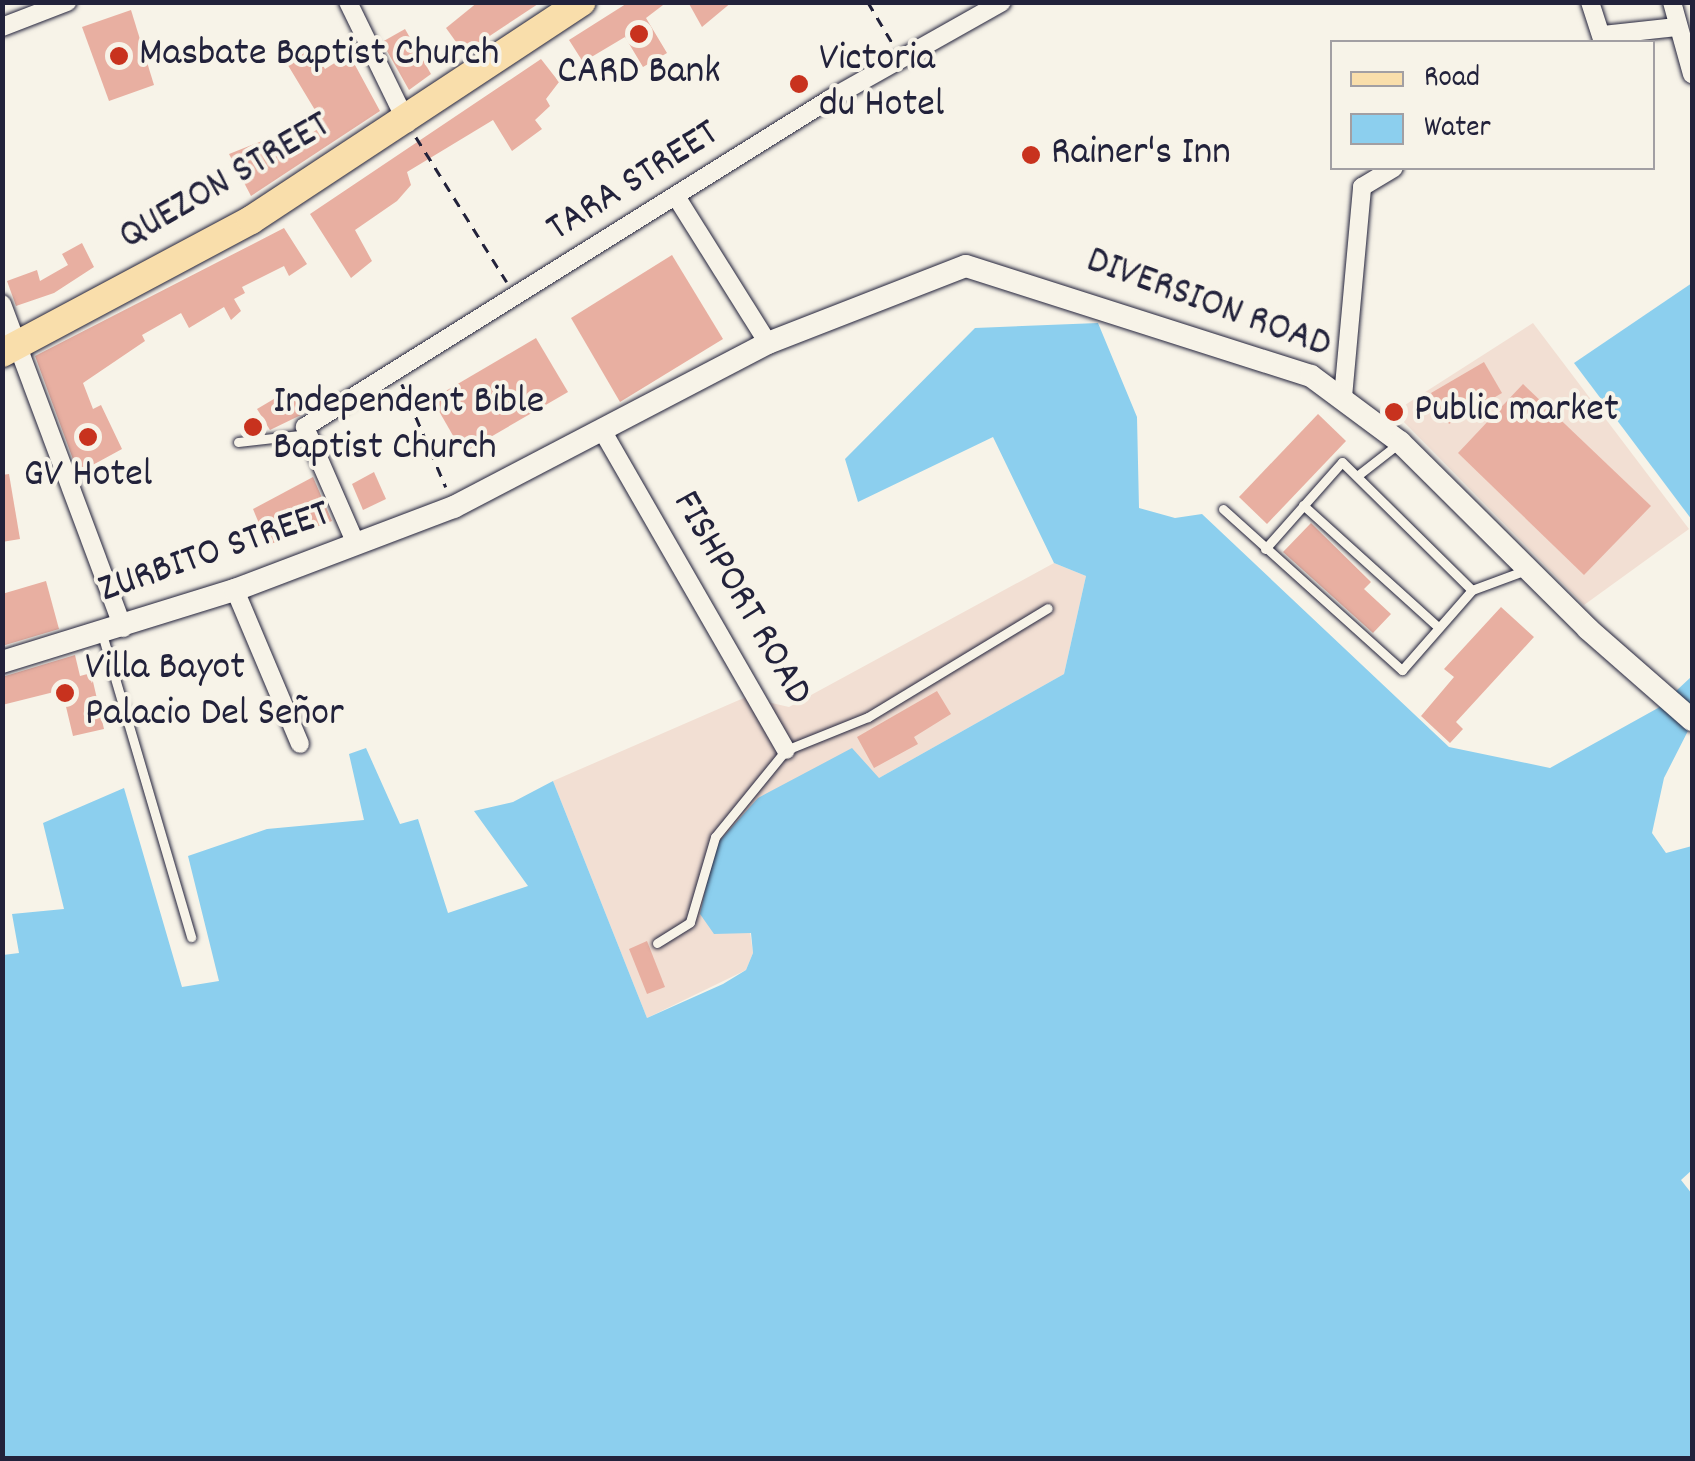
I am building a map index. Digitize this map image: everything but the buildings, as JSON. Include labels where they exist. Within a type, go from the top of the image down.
[{"type":"main road","name":"QUEZON STREET","points":[[10,349],[251,220],[407,123],[582,2]]},
{"type":"street","points":[[2,26],[67,2]]},
{"type":"street","points":[[348,2],[407,123]]},
{"type":"street","name":"TARA STREET","points":[[307,431],[516,297],[1002,2]]},
{"type":"street","points":[[1590,2],[1603,39],[1677,26]]},
{"type":"street","points":[[1672,2],[1692,74]]},
{"type":"street","points":[[1343,396],[1362,187],[1391,170]]},
{"type":"street","points":[[677,198],[768,342]]},
{"type":"street","name":"DIVERSION ROAD","points":[[768,342],[966,266],[1311,376],[1400,442],[1588,629],[1692,720]]},
{"type":"street","points":[[2,304],[10,349],[112,631]]},
{"type":"street","name":"ZURBITO STREET","points":[[2,662],[235,590],[454,507],[768,342]]},
{"type":"street","name":"FISHPORT ROAD","points":[[602,430],[786,750]]},
{"type":"street","points":[[307,431],[356,544]]},
{"type":"street","points":[[235,590],[300,744]]},
{"type":"lane","points":[[238,442],[307,431]]},
{"type":"lane","points":[[1357,476],[1400,442]]},
{"type":"lane","points":[[1265,549],[1342,462],[1472,590]]},
{"type":"lane","points":[[1303,505],[1438,626]]},
{"type":"lane","points":[[1224,509],[1402,670],[1472,590],[1530,568]]},
{"type":"lane","points":[[786,750],[868,717],[1048,608]]},
{"type":"lane","points":[[112,631],[190,937]]},
{"type":"lane","name":"FISHPORT ROAD","points":[[656,944],[690,922],[714,837],[786,750]]},
{"type":"path","points":[[868,2],[902,60]]},
{"type":"path","points":[[407,123],[516,297]]},
{"type":"path","points":[[398,373],[454,507]]},
{"type":"shaded area","points":[[1533,323],[1689,529],[1584,605],[1394,412]]},
{"type":"shaded area","points":[[1054,563],[1086,576],[1064,674],[879,778],[750,932],[753,953],[746,970],[647,1018],[553,781],[746,697],[789,707]]},
{"type":"water","points":[[1692,283],[1692,520],[1574,363]]},
{"type":"water","points":[[1098,323],[1137,417],[1139,508],[1175,518],[1202,514],[1449,747],[1550,768],[1658,708],[1692,676],[1692,723],[1664,778],[1652,833],[1666,853],[1692,846],[1692,1170],[1681,1180],[1692,1194],[1692,1458],[3,1458],[3,955],[19,953],[12,914],[64,909],[43,823],[124,788],[182,987],[219,981],[188,856],[267,829],[364,820],[349,754],[366,748],[400,824],[418,819],[448,913],[528,886],[474,811],[513,802],[553,781],[647,1018],[723,984],[746,970],[753,953],[751,933],[714,934],[700,914],[715,846],[758,798],[852,748],[879,778],[1064,674],[1086,576],[1054,563],[993,437],[858,502],[845,459],[975,328]]},
{"type":"place","name":"CARD Bank","points":[[639,34]]},
{"type":"place","name":"Masbate Baptist Church","points":[[119,56]]},
{"type":"place","name":"Victoria du Hotel","points":[[799,84]]},
{"type":"place","name":"Rainer's Inn","points":[[1031,155]]},
{"type":"place","name":"Public market","points":[[1394,412]]},
{"type":"place","name":"Independent Bible Baptist Church","points":[[253,427]]},
{"type":"place","name":"GV Hotel","points":[[88,437]]},
{"type":"place","name":"Villa Bayot Palacio Del Señor","points":[[65,693]]}]
